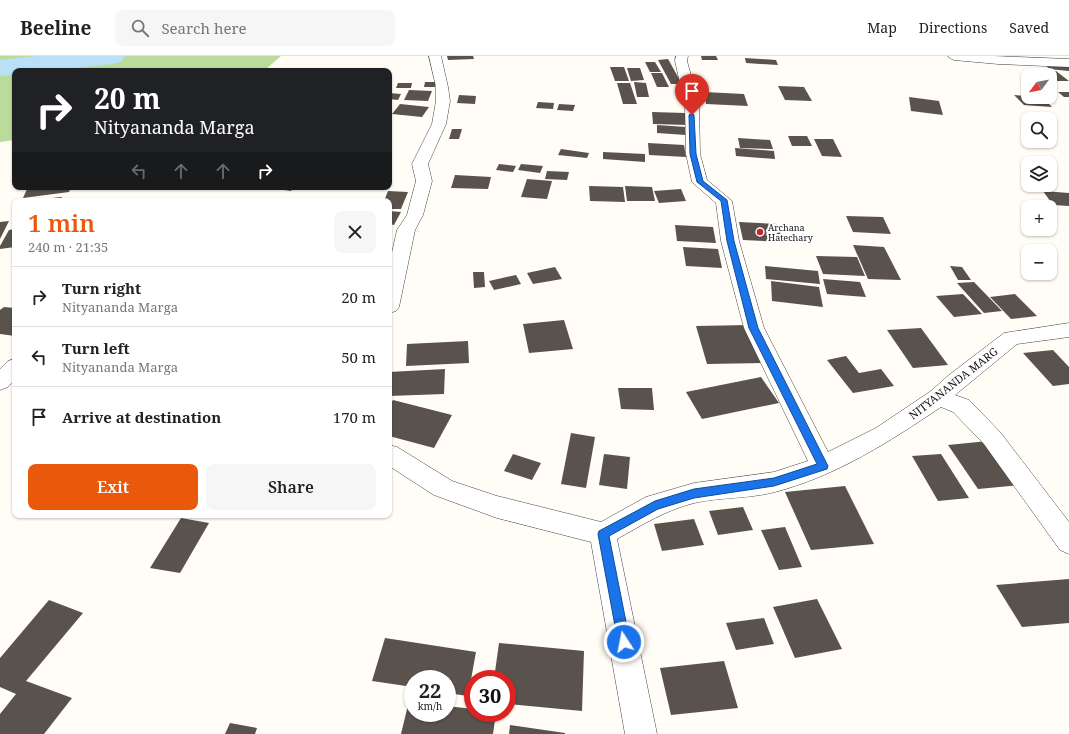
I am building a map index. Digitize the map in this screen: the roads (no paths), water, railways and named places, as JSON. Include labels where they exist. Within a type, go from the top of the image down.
[{"type":"street","points":[[392,283],[406,230],[415,216],[424,181],[420,164],[438,124],[443,101],[442,86],[435,56]]},
{"type":"street","points":[[682,56],[681,61],[692,105],[693,154],[700,182],[724,200],[730,241],[754,328],[823,466]]},
{"type":"street","points":[[954,56],[1069,64]]},
{"type":"street","name":"NITYANANDA MARG","points":[[603,534],[661,503],[694,494],[774,482],[823,466],[884,434],[939,397],[957,380],[1011,338],[1069,330]]},
{"type":"street","points":[[0,382],[12,369]]},
{"type":"street","points":[[939,397],[961,406],[992,438],[1069,542]]},
{"type":"street","points":[[392,456],[443,488],[497,507],[603,534],[641,734]]},
{"type":"waterway","points":[[0,68],[112,56]]},
{"type":"place","name":"Archana Hatechary","points":[[760,232]]}]
